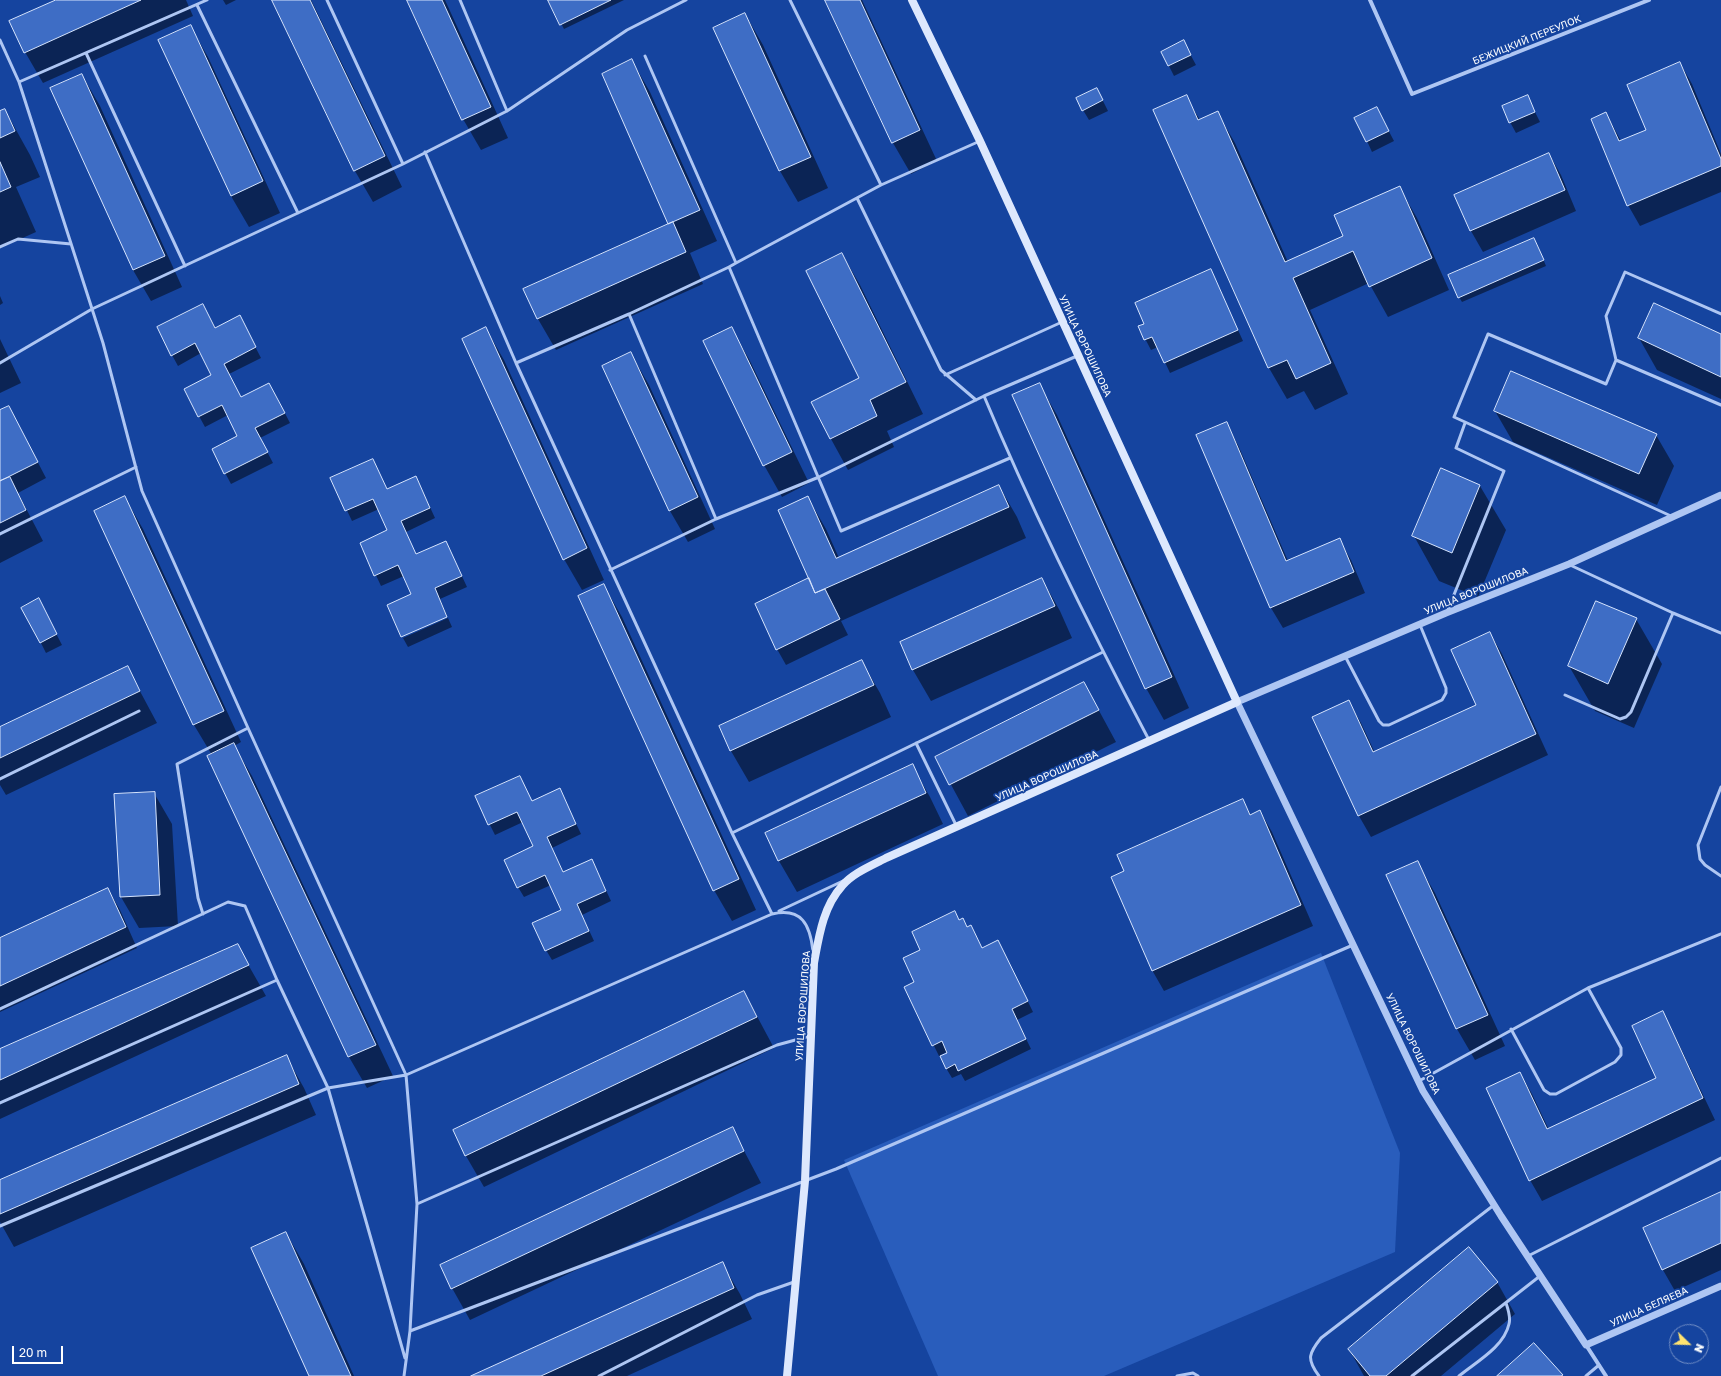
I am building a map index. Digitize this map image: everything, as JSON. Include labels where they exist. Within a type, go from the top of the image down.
[{"type":"main road","name":"УЛИЦА ВОРОШИЛОВА","points":[[787,1376],[805,1181],[814,963],[818,936],[830,901],[842,885],[859,873],[886,858],[1237,702],[980,141],[912,0]]},
{"type":"street","name":"БЕЖИЦКИЙ ПЕРЕУЛОК","points":[[1370,0],[1412,94],[1649,0]]},
{"type":"street","name":"УЛИЦА ВОРОШИЛОВА","points":[[1606,1376],[1494,1205],[1419,1081],[1237,702],[1446,613],[1569,564],[1721,495]]},
{"type":"street","name":"УЛИЦА БЕЛЯЕВА","points":[[1586,1346],[1721,1286]]},
{"type":"lane","points":[[18,82],[207,0]]},
{"type":"lane","points":[[327,0],[403,164]]},
{"type":"lane","points":[[460,0],[507,112]]},
{"type":"lane","points":[[0,363],[92,309],[403,164],[507,112],[627,30],[686,0]]},
{"type":"lane","points":[[790,0],[881,185]]},
{"type":"lane","points":[[197,5],[298,213]]},
{"type":"lane","points":[[0,40],[18,82],[103,343],[142,491],[406,1075],[417,1204],[410,1331],[404,1376]]},
{"type":"lane","points":[[86,53],[185,266]]},
{"type":"lane","points":[[645,56],[736,263]]},
{"type":"lane","points":[[516,363],[629,314],[729,267],[881,185],[980,141]]},
{"type":"lane","points":[[425,152],[516,363],[610,570],[732,833],[772,914]]},
{"type":"lane","points":[[857,198],[941,370],[976,400]]},
{"type":"lane","points":[[0,247],[18,239],[71,244]]},
{"type":"lane","points":[[729,267],[841,531],[1010,458]]},
{"type":"lane","points":[[1673,517],[1454,417],[1488,334],[1606,384],[1616,360],[1606,316],[1625,272],[1721,314]]},
{"type":"lane","points":[[629,314],[716,519]]},
{"type":"lane","points":[[945,375],[1062,322]]},
{"type":"lane","points":[[610,570],[716,519],[819,477],[984,396],[1078,356]]},
{"type":"lane","points":[[1616,360],[1721,405]]},
{"type":"lane","points":[[984,396],[1010,458],[1103,652],[1150,741]]},
{"type":"lane","points":[[1446,613],[1504,471],[1456,448],[1466,423]]},
{"type":"lane","points":[[0,534],[136,467]]},
{"type":"lane","points":[[1569,564],[1721,634]]},
{"type":"lane","points":[[1565,696],[1620,719],[1626,717],[1631,712],[1673,613]]},
{"type":"lane","points":[[1345,656],[1379,721],[1383,725],[1389,725],[1442,700],[1446,693],[1446,688],[1420,624]]},
{"type":"lane","points":[[732,833],[1103,652]]},
{"type":"lane","points":[[0,779],[139,711]]},
{"type":"lane","points":[[203,914],[198,898],[178,764],[248,728]]},
{"type":"lane","points":[[916,743],[957,827]]},
{"type":"lane","points":[[1721,787],[1698,845],[1700,859],[1705,865],[1721,876]]},
{"type":"lane","points":[[0,1226],[328,1088],[406,1075],[772,914],[859,873]]},
{"type":"lane","points":[[0,1009],[228,902],[246,906],[277,980],[328,1088],[406,1360]]},
{"type":"lane","points":[[772,914],[784,911],[795,913],[805,922],[810,933],[814,963]]},
{"type":"lane","points":[[1419,1081],[1511,1029],[1588,988],[1721,934]]},
{"type":"lane","points":[[410,1331],[836,1170],[1353,945]]},
{"type":"lane","points":[[0,1103],[277,980]]},
{"type":"lane","points":[[1511,1029],[1544,1090],[1550,1094],[1556,1094],[1615,1062],[1621,1056],[1621,1048],[1588,988]]},
{"type":"lane","points":[[417,1204],[777,1045],[810,1036]]},
{"type":"lane","points":[[1528,1256],[1721,1158]]},
{"type":"lane","points":[[1319,1376],[1311,1363],[1311,1351],[1321,1338],[1494,1205]]},
{"type":"lane","points":[[1412,1376],[1540,1276]]},
{"type":"lane","points":[[599,1376],[757,1295],[796,1281]]},
{"type":"lane","points":[[1459,1376],[1495,1347],[1505,1334],[1510,1324],[1510,1316],[1506,1303]]},
{"type":"lane","points":[[1586,1376],[1599,1365]]},
{"type":"lane","points":[[1177,1376],[1193,1373],[1198,1376]]},
{"type":"shaded area","points":[[1321,953],[1400,1153],[1395,1252],[1104,1376],[938,1376],[844,1160]]},
{"type":"building","points":[[56,0],[141,0],[24,53],[9,21]]},
{"type":"building","points":[[272,0],[310,0],[385,156],[354,171]]},
{"type":"building","points":[[407,0],[442,0],[491,107],[462,120]]},
{"type":"building","points":[[548,0],[611,0],[560,25]]},
{"type":"building","points":[[825,0],[860,0],[920,130],[892,143]]},
{"type":"building","points":[[745,13],[811,157],[779,171],[713,28]]},
{"type":"building","points":[[191,25],[263,181],[231,196],[158,40]]},
{"type":"building","points":[[1184,40],[1191,55],[1168,66],[1161,52]]},
{"type":"building","points":[[632,59],[700,210],[668,224],[602,74]]},
{"type":"building","points":[[1680,62],[1721,159],[1721,166],[1627,206],[1591,119],[1606,112],[1619,141],[1646,130],[1627,85]]},
{"type":"building","points":[[82,74],[165,256],[133,270],[50,88]]},
{"type":"building","points":[[1097,88],[1103,100],[1082,111],[1076,98]]},
{"type":"building","points":[[1187,95],[1198,120],[1218,111],[1285,262],[1343,236],[1334,215],[1400,186],[1432,258],[1369,287],[1353,251],[1293,278],[1331,363],[1296,379],[1287,360],[1268,368],[1153,110]]},
{"type":"building","points":[[1528,95],[1535,112],[1509,123],[1502,106]]},
{"type":"building","points":[[1377,107],[1389,131],[1366,142],[1354,118]]},
{"type":"building","points":[[5,109],[15,131],[0,138],[0,111]]},
{"type":"building","points":[[1549,153],[1565,190],[1470,231],[1454,195]]},
{"type":"building","points":[[0,162],[11,187],[0,192]]},
{"type":"building","points":[[673,222],[686,252],[537,319],[523,289]]},
{"type":"building","points":[[1534,238],[1544,260],[1458,298],[1448,275]]},
{"type":"building","points":[[842,253],[906,382],[870,400],[877,416],[830,439],[811,402],[859,378],[806,271]]},
{"type":"building","points":[[1211,269],[1238,330],[1164,363],[1152,337],[1144,340],[1138,326],[1144,324],[1135,303]]},
{"type":"building","points":[[1654,303],[1721,334],[1721,377],[1638,338]]},
{"type":"building","points":[[203,304],[215,328],[240,315],[256,347],[224,364],[241,397],[269,383],[285,413],[255,428],[268,452],[224,474],[212,449],[237,436],[222,405],[198,417],[184,389],[211,375],[195,343],[171,356],[157,327]]},
{"type":"building","points":[[486,327],[587,548],[563,560],[462,339]]},
{"type":"building","points":[[732,327],[792,452],[763,466],[703,341]]},
{"type":"building","points":[[631,352],[698,497],[669,511],[602,366]]},
{"type":"building","points":[[1511,371],[1657,434],[1639,474],[1494,411]]},
{"type":"building","points":[[1040,383],[1172,677],[1145,689],[1012,395]]},
{"type":"building","points":[[9,406],[38,462],[0,481],[0,410]]},
{"type":"building","points":[[1227,422],[1286,561],[1340,538],[1354,572],[1270,608],[1196,435]]},
{"type":"building","points":[[373,459],[387,489],[416,476],[430,508],[401,521],[416,554],[446,541],[462,576],[435,588],[447,617],[401,637],[387,605],[411,594],[398,565],[374,576],[360,543],[387,530],[373,499],[345,511],[330,478]]},
{"type":"building","points":[[1441,468],[1480,485],[1452,553],[1412,536]]},
{"type":"building","points":[[10,477],[26,510],[0,523],[0,481]]},
{"type":"building","points":[[999,485],[1009,507],[815,593],[778,510],[808,496],[836,558]]},
{"type":"building","points":[[125,496],[224,711],[193,725],[94,511]]},
{"type":"building","points":[[809,578],[815,593],[825,589],[840,619],[776,650],[755,604]]},
{"type":"building","points":[[1042,578],[1055,606],[912,670],[900,642]]},
{"type":"building","points":[[604,584],[739,879],[713,891],[578,596]]},
{"type":"building","points":[[39,598],[57,634],[40,643],[21,608]]},
{"type":"building","points":[[1596,601],[1637,618],[1608,684],[1568,666]]},
{"type":"building","points":[[1490,632],[1536,734],[1358,816],[1312,717],[1349,700],[1373,752],[1476,705],[1451,650]]},
{"type":"building","points":[[862,660],[874,685],[730,751],[719,726]]},
{"type":"building","points":[[128,666],[140,691],[0,758],[0,727]]},
{"type":"building","points":[[1084,682],[1099,710],[949,785],[935,757]]},
{"type":"building","points":[[234,743],[376,1045],[348,1057],[207,756]]},
{"type":"building","points":[[913,764],[926,793],[778,861],[765,833]]},
{"type":"building","points":[[520,776],[532,801],[560,788],[576,824],[547,837],[563,872],[592,859],[606,891],[577,904],[589,931],[545,951],[532,923],[561,910],[545,875],[517,888],[504,860],[533,846],[517,812],[488,825],[475,796]]},
{"type":"building","points":[[155,792],[160,895],[120,897],[114,794]]},
{"type":"building","points":[[1243,799],[1250,815],[1260,810],[1301,905],[1152,971],[1111,877],[1124,871],[1117,855]]},
{"type":"building","points":[[1418,861],[1488,1015],[1456,1029],[1386,875]]},
{"type":"building","points":[[108,888],[126,927],[0,986],[0,938]]},
{"type":"building","points":[[955,911],[959,920],[963,918],[967,927],[971,925],[982,948],[998,940],[1028,1001],[1012,1009],[1026,1039],[958,1071],[955,1064],[946,1069],[940,1056],[947,1053],[942,1041],[932,1046],[904,987],[914,982],[903,958],[920,950],[912,932]]},
{"type":"building","points":[[238,944],[249,965],[0,1080],[0,1049]]},
{"type":"building","points":[[744,991],[757,1017],[465,1156],[453,1130]]},
{"type":"building","points":[[1663,1011],[1703,1098],[1529,1181],[1486,1088],[1520,1072],[1547,1129],[1656,1078],[1632,1026]]},
{"type":"building","points":[[287,1055],[299,1084],[0,1214],[0,1180]]},
{"type":"building","points":[[733,1127],[744,1151],[451,1289],[440,1265]]},
{"type":"building","points":[[1721,1192],[1721,1243],[1662,1270],[1643,1228]]},
{"type":"building","points":[[286,1232],[351,1376],[309,1376],[251,1248]]},
{"type":"building","points":[[1469,1247],[1498,1282],[1386,1376],[1370,1376],[1348,1349]]},
{"type":"building","points":[[723,1262],[734,1288],[541,1376],[471,1376]]},
{"type":"building","points":[[1534,1343],[1563,1375],[1497,1376]]}]
